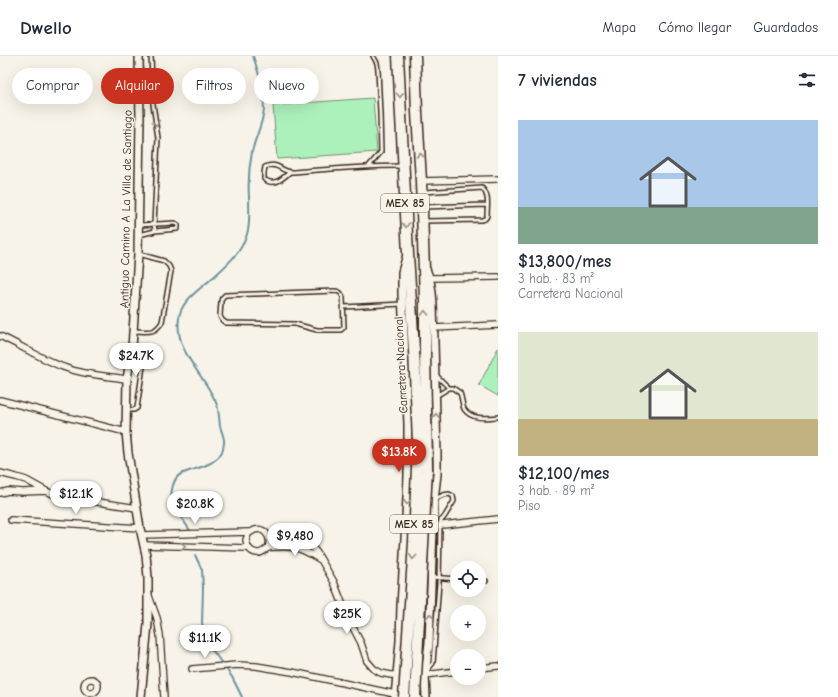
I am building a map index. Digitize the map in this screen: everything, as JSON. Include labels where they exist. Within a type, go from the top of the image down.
[{"type":"highway","name":"Carretera Nacional","points":[[398,56],[418,442],[414,542],[399,696]]},
{"type":"highway","name":"Carretera Nacional","points":[[415,56],[416,112],[422,181],[427,469],[416,697]]},
{"type":"street","name":"Antiguo Camino A La Villa de Santiago","points":[[139,56],[139,235],[133,331],[127,379],[126,432],[128,453],[146,555],[148,624],[141,697]]},
{"type":"street","points":[[422,181],[498,179]]},
{"type":"street","name":"MEX 85","points":[[408,254],[402,272],[402,304],[408,424],[408,476],[400,641],[396,675],[399,696],[416,697]]},
{"type":"street","name":"MEX 85","points":[[424,265],[430,278],[433,304],[436,396],[436,474],[434,500],[438,524],[431,577],[429,643],[425,675],[426,697]]},
{"type":"street","points":[[430,278],[498,277]]},
{"type":"street","points":[[434,328],[498,325]]},
{"type":"street","points":[[0,336],[66,368],[78,372],[127,379]]},
{"type":"street","points":[[0,400],[126,432]]},
{"type":"street","points":[[0,473],[16,476],[53,494],[137,508]]},
{"type":"street","points":[[0,493],[8,491],[46,491]]},
{"type":"street","points":[[438,524],[498,519]]},
{"type":"street","points":[[11,520],[141,531],[250,532],[256,529],[263,530],[268,536],[270,540],[268,548]]},
{"type":"street","points":[[247,548],[246,540],[250,532]]},
{"type":"street","points":[[268,536],[283,533],[300,539],[318,553],[334,582],[348,618],[361,643],[367,662],[374,669],[381,673],[396,675],[425,675],[450,672]]},
{"type":"street","points":[[144,545],[247,548],[258,553],[263,552],[268,548],[287,546],[297,548],[322,561]]},
{"type":"street","points":[[148,596],[157,618],[160,635],[164,697]]},
{"type":"street","points":[[400,641],[405,651],[410,654],[422,652],[429,643]]},
{"type":"street","points":[[192,669],[229,666],[256,666],[292,672],[399,696]]},
{"type":"street","points":[[486,667],[498,666]]},
{"type":"lane","points":[[151,56],[153,104],[158,138],[154,224],[155,231]]},
{"type":"lane","points":[[369,166],[381,152],[378,70],[377,63],[373,56]]},
{"type":"lane","points":[[290,172],[282,179],[272,183],[264,179],[265,168],[270,165],[277,166],[290,172],[369,166],[404,166]]},
{"type":"lane","points":[[422,192],[482,188],[486,191],[487,196],[487,216],[485,219],[423,222]]},
{"type":"lane","points":[[422,207],[487,205]]},
{"type":"lane","points":[[139,225],[175,223],[178,225],[177,229],[155,231],[139,235]]},
{"type":"lane","points":[[133,331],[154,331],[159,328],[162,322],[171,272],[169,266],[164,261],[138,254]]},
{"type":"lane","points":[[339,291],[342,293],[344,307],[344,327],[341,330],[317,330],[295,324],[226,323],[220,316],[221,301],[225,295],[339,291]]},
{"type":"lane","points":[[344,307],[402,304]]},
{"type":"lane","points":[[126,410],[134,410],[137,408],[144,366],[139,360],[130,358]]},
{"type":"lane","points":[[435,374],[449,388],[453,388],[460,392],[463,407],[468,413],[480,418],[498,416]]},
{"type":"lane","points":[[436,396],[449,388]]},
{"type":"lane","points":[[434,500],[442,495],[449,494],[453,496],[454,501],[450,509],[438,524]]},
{"type":"lane","name":"MEX 85","points":[[425,675],[433,663],[439,578],[438,524]]},
{"type":"lane","points":[[431,577],[450,579]]},
{"type":"green space","points":[[373,98],[377,152],[277,159],[273,105],[319,104],[319,102]]},
{"type":"green space","points":[[498,348],[498,396],[479,385]]},
{"type":"waterway","points":[[191,532],[173,504],[171,498],[174,482],[181,474],[204,466],[218,458],[223,449],[224,441],[217,405],[181,342],[179,318],[183,306],[195,292],[225,267],[235,256],[248,232],[250,163],[253,146],[262,120],[264,109],[261,82],[253,56]]},
{"type":"waterway","points":[[195,555],[202,570],[202,623],[205,633],[210,647],[232,677],[242,697]]}]
